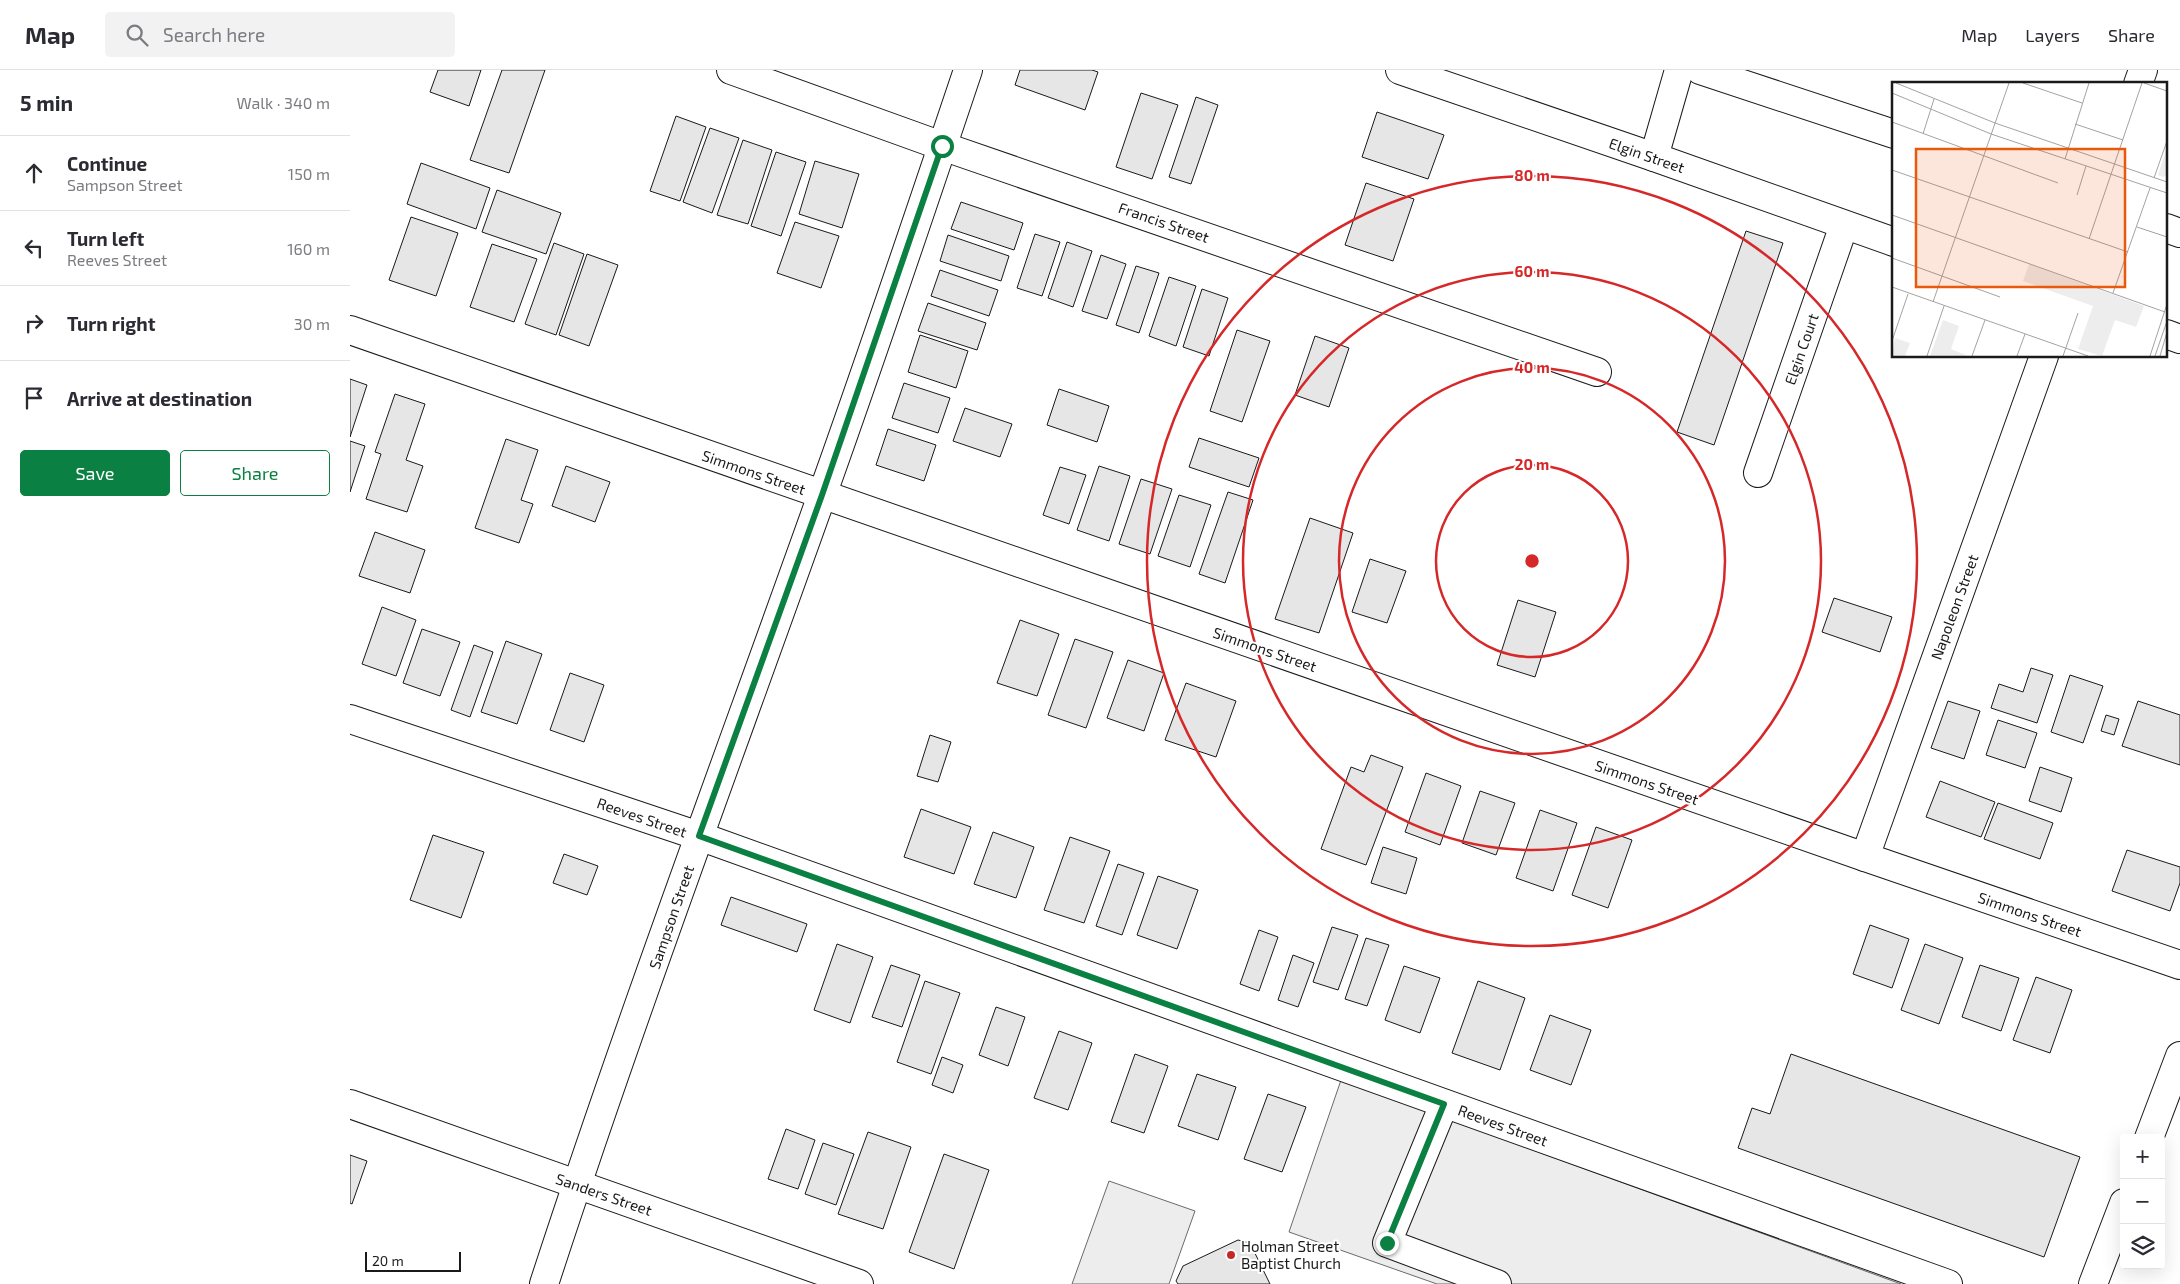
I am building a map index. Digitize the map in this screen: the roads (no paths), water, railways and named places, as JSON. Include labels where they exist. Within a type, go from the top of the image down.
[{"type":"street","name":"Francis Street","points":[[731,70],[942,146],[1597,372]]},
{"type":"street","name":"Sampson Street","points":[[544,1284],[699,836],[822,495],[968,70]]},
{"type":"street","name":"Elgin Street","points":[[1400,70],[1654,156],[1892,241]]},
{"type":"street","points":[[1654,156],[1679,70]]},
{"type":"street","points":[[1700,70],[1892,133]]},
{"type":"street","points":[[2139,82],[2143,70]]},
{"type":"street","name":"Elgin Court","points":[[1758,473],[1844,225]]},
{"type":"street","points":[[2168,229],[2180,233]]},
{"type":"street","name":"Simmons Street","points":[[350,330],[2180,965]]},
{"type":"street","points":[[2168,335],[2180,339]]},
{"type":"street","name":"Napoleon Street","points":[[1865,857],[2043,358]]},
{"type":"street","name":"Reeves Street","points":[[350,718],[699,836],[1948,1284]]},
{"type":"street","points":[[2151,1134],[2180,1056]]},
{"type":"street","name":"Sanders Street","points":[[350,1104],[859,1284]]},
{"type":"street","points":[[1444,1104],[1387,1243],[1497,1284]]},
{"type":"street","points":[[2093,1284],[2120,1213]]},
{"type":"place","name":"Holman Street Baptist Church","points":[[1231,1255]]}]
